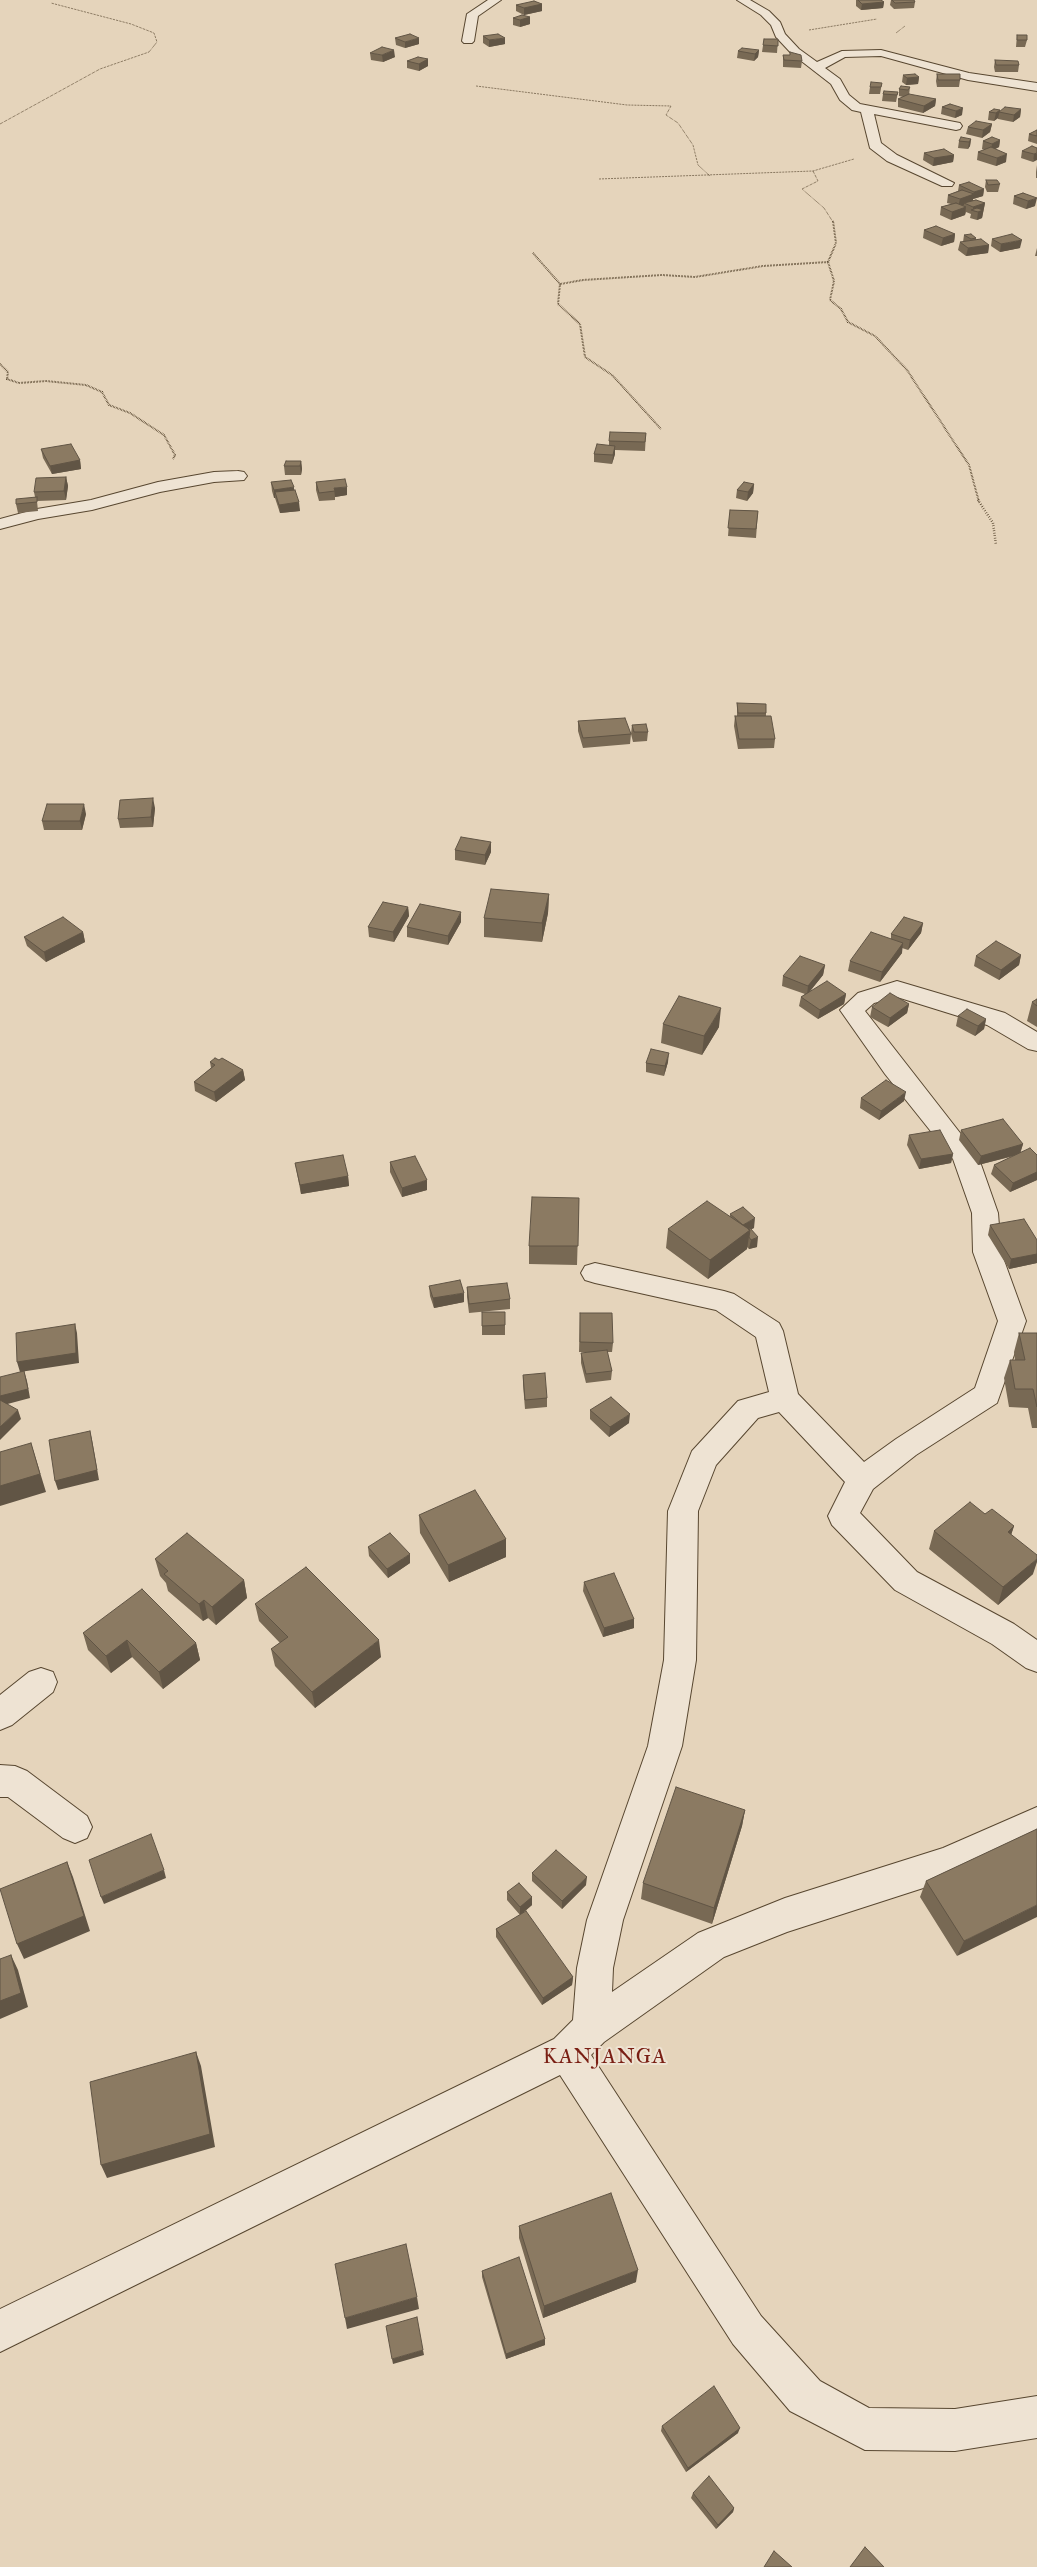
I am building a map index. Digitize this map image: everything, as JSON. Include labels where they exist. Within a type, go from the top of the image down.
[{"type":"street","points":[[468,41],[473,14],[496,0]]},
{"type":"street","points":[[742,0],[765,13],[776,24],[780,36],[795,51],[836,82],[844,97],[856,108],[956,126]]},
{"type":"street","points":[[816,66],[826,64],[842,54],[882,53],[968,76],[1037,87]]},
{"type":"street","points":[[867,111],[875,145],[888,156],[947,183]]},
{"type":"street","points":[[0,524],[37,514],[92,505],[174,484],[214,477],[238,476]]},
{"type":"street","points":[[1037,1043],[996,1019],[897,989],[866,998],[852,1010],[894,1068],[965,1156],[985,1214],[987,1252],[1012,1321],[987,1395],[906,1447],[862,1480],[843,1516],[906,1581],[1003,1634],[1037,1658]]},
{"type":"street","points":[[595,1273],[724,1301],[769,1332],[785,1399],[862,1480]]},
{"type":"street","points":[[785,1399],[748,1409],[703,1459],[683,1511],[680,1660],[665,1746],[604,1920],[579,2041],[747,2330],[805,2396],[865,2429],[955,2430],[1037,2418]]},
{"type":"street","points":[[0,1715],[41,1682]]},
{"type":"street","points":[[0,1781],[15,1782],[75,1827]]},
{"type":"street","points":[[0,2332],[579,2041],[711,1945],[785,1915],[948,1863],[1037,1824]]},
{"type":"path","points":[[0,124],[100,69],[149,52],[157,42],[154,33],[131,24],[50,2]]},
{"type":"path","points":[[806,30],[877,19]]},
{"type":"path","points":[[476,86],[627,105],[671,106],[666,116],[678,123],[693,146],[698,166],[710,177]]},
{"type":"path","points":[[599,179],[672,176],[710,177],[812,172],[872,155],[888,156]]},
{"type":"path","points":[[812,172],[818,181],[802,189],[824,208],[833,220],[836,244],[828,262],[834,281],[830,300],[841,309],[848,322],[875,336],[907,370],[968,465],[976,497],[993,523],[996,545]]},
{"type":"path","points":[[534,253],[560,284],[558,304],[580,324],[585,356],[612,375],[661,429]]},
{"type":"path","points":[[560,284],[583,280],[662,275],[695,277],[763,266],[828,262]]},
{"type":"path","points":[[0,364],[8,372],[7,378],[19,383],[46,381],[86,385],[102,392],[109,405],[130,413],[164,435],[175,455],[168,470],[174,484]]},
{"type":"building","points":[[858,0],[881,0],[884,2],[862,4]]},
{"type":"building","points":[[892,0],[914,0],[915,2],[895,3]]},
{"type":"building","points":[[534,1],[542,4],[524,8],[516,5]]},
{"type":"building","points":[[522,15],[530,17],[520,20],[513,18]]},
{"type":"building","points":[[410,34],[419,38],[405,42],[395,38]]},
{"type":"building","points":[[498,34],[505,38],[489,40],[483,36]]},
{"type":"building","points":[[1017,35],[1027,35],[1027,40],[1017,40]]},
{"type":"building","points":[[764,39],[778,39],[778,46],[763,45]]},
{"type":"building","points":[[382,47],[394,50],[382,55],[370,53]]},
{"type":"building","points":[[742,48],[759,50],[755,54],[738,51]]},
{"type":"building","points":[[790,52],[801,55],[802,61],[784,60],[783,55],[790,55]]},
{"type":"building","points":[[418,57],[428,59],[419,64],[407,61]]},
{"type":"building","points":[[995,60],[1018,61],[1019,65],[996,65]]},
{"type":"building","points":[[915,74],[919,77],[907,78],[903,75]]},
{"type":"building","points":[[937,74],[960,74],[960,80],[938,80]]},
{"type":"building","points":[[871,82],[882,83],[881,87],[870,87]]},
{"type":"building","points":[[901,86],[910,87],[908,90],[899,89]]},
{"type":"building","points":[[884,91],[898,92],[897,95],[883,94]]},
{"type":"building","points":[[909,94],[936,99],[924,106],[898,99]]},
{"type":"building","points":[[950,104],[963,108],[956,111],[942,107]]},
{"type":"building","points":[[1005,107],[1021,109],[1014,115],[999,112]]},
{"type":"building","points":[[994,109],[1000,110],[996,113],[989,112]]},
{"type":"building","points":[[976,121],[992,124],[983,130],[968,127]]},
{"type":"building","points":[[1037,130],[1037,136],[1029,134]]},
{"type":"building","points":[[961,137],[971,139],[969,142],[959,141]]},
{"type":"building","points":[[992,137],[1000,140],[992,144],[983,141]]},
{"type":"building","points":[[1032,146],[1037,148],[1037,153],[1022,151]]},
{"type":"building","points":[[991,147],[1007,154],[997,158],[978,152]]},
{"type":"building","points":[[944,149],[954,155],[934,158],[924,153]]},
{"type":"building","points":[[986,180],[997,180],[1000,184],[988,185]]},
{"type":"building","points":[[969,182],[984,189],[974,192],[959,185]]},
{"type":"building","points":[[962,190],[974,194],[960,199],[948,195]]},
{"type":"building","points":[[1023,193],[1037,198],[1028,201],[1014,196]]},
{"type":"building","points":[[976,200],[985,203],[973,207],[964,203]]},
{"type":"building","points":[[956,203],[966,207],[952,212],[941,207]]},
{"type":"building","points":[[977,208],[983,210],[978,212],[971,210]]},
{"type":"building","points":[[936,226],[955,234],[943,238],[924,230]]},
{"type":"building","points":[[971,234],[976,238],[971,239],[964,235]]},
{"type":"building","points":[[1012,234],[1022,240],[1001,244],[992,239]]},
{"type":"building","points":[[981,239],[989,245],[968,248],[960,242]]},
{"type":"building","points":[[610,432],[646,433],[645,442],[609,441]]},
{"type":"building","points":[[71,444],[80,460],[50,466],[41,449]]},
{"type":"building","points":[[597,444],[615,446],[613,455],[594,454]]},
{"type":"building","points":[[286,461],[301,461],[300,466],[284,466]]},
{"type":"building","points":[[66,477],[64,491],[34,492],[36,478]]},
{"type":"building","points":[[345,479],[347,487],[334,488],[335,491],[319,493],[316,482]]},
{"type":"building","points":[[291,480],[294,487],[274,490],[271,482]]},
{"type":"building","points":[[744,482],[754,484],[748,492],[737,490]]},
{"type":"building","points":[[295,490],[299,502],[279,505],[275,492]]},
{"type":"building","points":[[37,497],[37,502],[16,504],[16,499]]},
{"type":"building","points":[[730,510],[758,511],[756,529],[728,528]]},
{"type":"building","points":[[737,703],[766,704],[766,713],[738,713]]},
{"type":"building","points":[[735,716],[771,716],[775,739],[739,739]]},
{"type":"building","points":[[625,718],[631,734],[583,738],[578,721]]},
{"type":"building","points":[[646,724],[648,732],[634,732],[632,725]]},
{"type":"building","points":[[153,798],[151,817],[118,819],[120,800]]},
{"type":"building","points":[[47,804],[84,804],[80,821],[42,821]]},
{"type":"building","points":[[461,837],[491,842],[485,855],[455,850]]},
{"type":"building","points":[[491,889],[549,894],[542,923],[484,918]]},
{"type":"building","points":[[383,902],[408,907],[393,932],[368,927]]},
{"type":"building","points":[[420,904],[461,912],[448,936],[407,927]]},
{"type":"building","points":[[63,917],[83,932],[44,952],[24,937]]},
{"type":"building","points":[[904,917],[923,923],[910,940],[891,934]]},
{"type":"building","points":[[871,932],[903,943],[882,972],[850,961]]},
{"type":"building","points":[[996,941],[1021,955],[1001,970],[976,956]]},
{"type":"building","points":[[800,956],[825,965],[808,986],[783,976]]},
{"type":"building","points":[[827,981],[846,994],[820,1010],[801,997]]},
{"type":"building","points":[[890,993],[909,1004],[890,1018],[872,1007]]},
{"type":"building","points":[[679,996],[721,1008],[704,1036],[663,1024]]},
{"type":"building","points":[[1037,999],[1037,1006],[1032,1002]]},
{"type":"building","points":[[967,1009],[986,1019],[978,1026],[958,1016]]},
{"type":"building","points":[[651,1049],[669,1053],[665,1066],[646,1063]]},
{"type":"building","points":[[215,1058],[219,1060],[222,1058],[243,1070],[214,1092],[194,1082],[215,1065],[210,1062]]},
{"type":"building","points":[[886,1080],[906,1092],[881,1111],[861,1098]]},
{"type":"building","points":[[1003,1119],[1023,1144],[981,1156],[961,1130]]},
{"type":"building","points":[[940,1130],[953,1154],[921,1159],[909,1135]]},
{"type":"building","points":[[1030,1148],[1037,1155],[1037,1172],[1013,1183],[994,1165]]},
{"type":"building","points":[[343,1155],[348,1176],[300,1185],[295,1163]]},
{"type":"building","points":[[415,1156],[427,1180],[402,1188],[390,1162]]},
{"type":"building","points":[[532,1197],[579,1198],[578,1246],[529,1246]]},
{"type":"building","points":[[707,1201],[750,1230],[710,1260],[668,1229]]},
{"type":"building","points":[[743,1207],[755,1218],[743,1225],[730,1214]]},
{"type":"building","points":[[1024,1219],[1037,1240],[1037,1254],[1011,1259],[990,1225]]},
{"type":"building","points":[[750,1228],[758,1237],[751,1240],[749,1237],[750,1230],[748,1229]]},
{"type":"building","points":[[460,1280],[464,1293],[433,1298],[429,1286]]},
{"type":"building","points":[[507,1283],[510,1299],[469,1304],[467,1287]]},
{"type":"building","points":[[482,1312],[505,1312],[505,1325],[482,1326]]},
{"type":"building","points":[[580,1313],[612,1313],[613,1343],[580,1342]]},
{"type":"building","points":[[75,1324],[76,1353],[17,1362],[16,1333]]},
{"type":"building","points":[[1019,1333],[1037,1333],[1037,1407],[1033,1389],[1015,1389],[1010,1360],[1025,1360]]},
{"type":"building","points":[[607,1350],[612,1371],[586,1374],[581,1353]]},
{"type":"building","points":[[24,1371],[28,1389],[0,1396],[0,1377]]},
{"type":"building","points":[[545,1373],[547,1398],[525,1400],[523,1375]]},
{"type":"building","points":[[611,1397],[630,1414],[610,1427],[590,1410]]},
{"type":"building","points":[[0,1400],[18,1410],[0,1427]]},
{"type":"building","points":[[90,1431],[97,1470],[55,1481],[49,1440]]},
{"type":"building","points":[[31,1443],[40,1474],[0,1486],[0,1452]]},
{"type":"building","points":[[475,1490],[506,1539],[448,1565],[419,1515]]},
{"type":"building","points":[[970,1502],[985,1514],[992,1509],[1014,1526],[1008,1532],[1037,1555],[1037,1559],[1003,1587],[934,1531]]},
{"type":"building","points":[[187,1533],[244,1580],[212,1607],[204,1600],[199,1604],[164,1574],[168,1571],[155,1559]]},
{"type":"building","points":[[390,1533],[410,1554],[387,1569],[368,1547]]},
{"type":"building","points":[[306,1567],[379,1640],[312,1692],[271,1649],[288,1637],[255,1604]]},
{"type":"building","points":[[614,1573],[634,1619],[604,1628],[584,1582]]},
{"type":"building","points":[[142,1589],[196,1643],[159,1672],[127,1640],[106,1656],[83,1633]]},
{"type":"building","points":[[676,1787],[745,1810],[714,1908],[643,1883]]},
{"type":"building","points":[[1037,1829],[1037,1905],[964,1941],[926,1881]]},
{"type":"building","points":[[151,1834],[164,1870],[101,1897],[89,1860]]},
{"type":"building","points":[[556,1850],[587,1877],[562,1901],[532,1873]]},
{"type":"building","points":[[67,1862],[84,1916],[17,1944],[0,1889]]},
{"type":"building","points":[[519,1883],[532,1897],[520,1907],[507,1892]]},
{"type":"building","points":[[526,1911],[573,1977],[543,1998],[496,1929]]},
{"type":"building","points":[[11,1955],[21,1993],[0,2001],[0,1959]]},
{"type":"building","points":[[196,2052],[210,2134],[101,2165],[90,2082]]},
{"type":"building","points":[[611,2193],[638,2270],[544,2306],[519,2226]]},
{"type":"building","points":[[406,2244],[417,2297],[345,2318],[335,2264]]},
{"type":"building","points":[[519,2257],[545,2339],[506,2354],[482,2271]]},
{"type":"building","points":[[417,2317],[423,2350],[392,2359],[386,2326]]},
{"type":"building","points":[[714,2386],[740,2428],[688,2468],[662,2426]]},
{"type":"building","points":[[709,2476],[734,2508],[718,2525],[693,2493]]},
{"type":"building","points":[[865,2547],[884,2567],[850,2567]]},
{"type":"building","points":[[774,2551],[792,2567],[764,2567]]},
{"type":"district","name":"KANJANGA","points":[[605,2058]]}]
